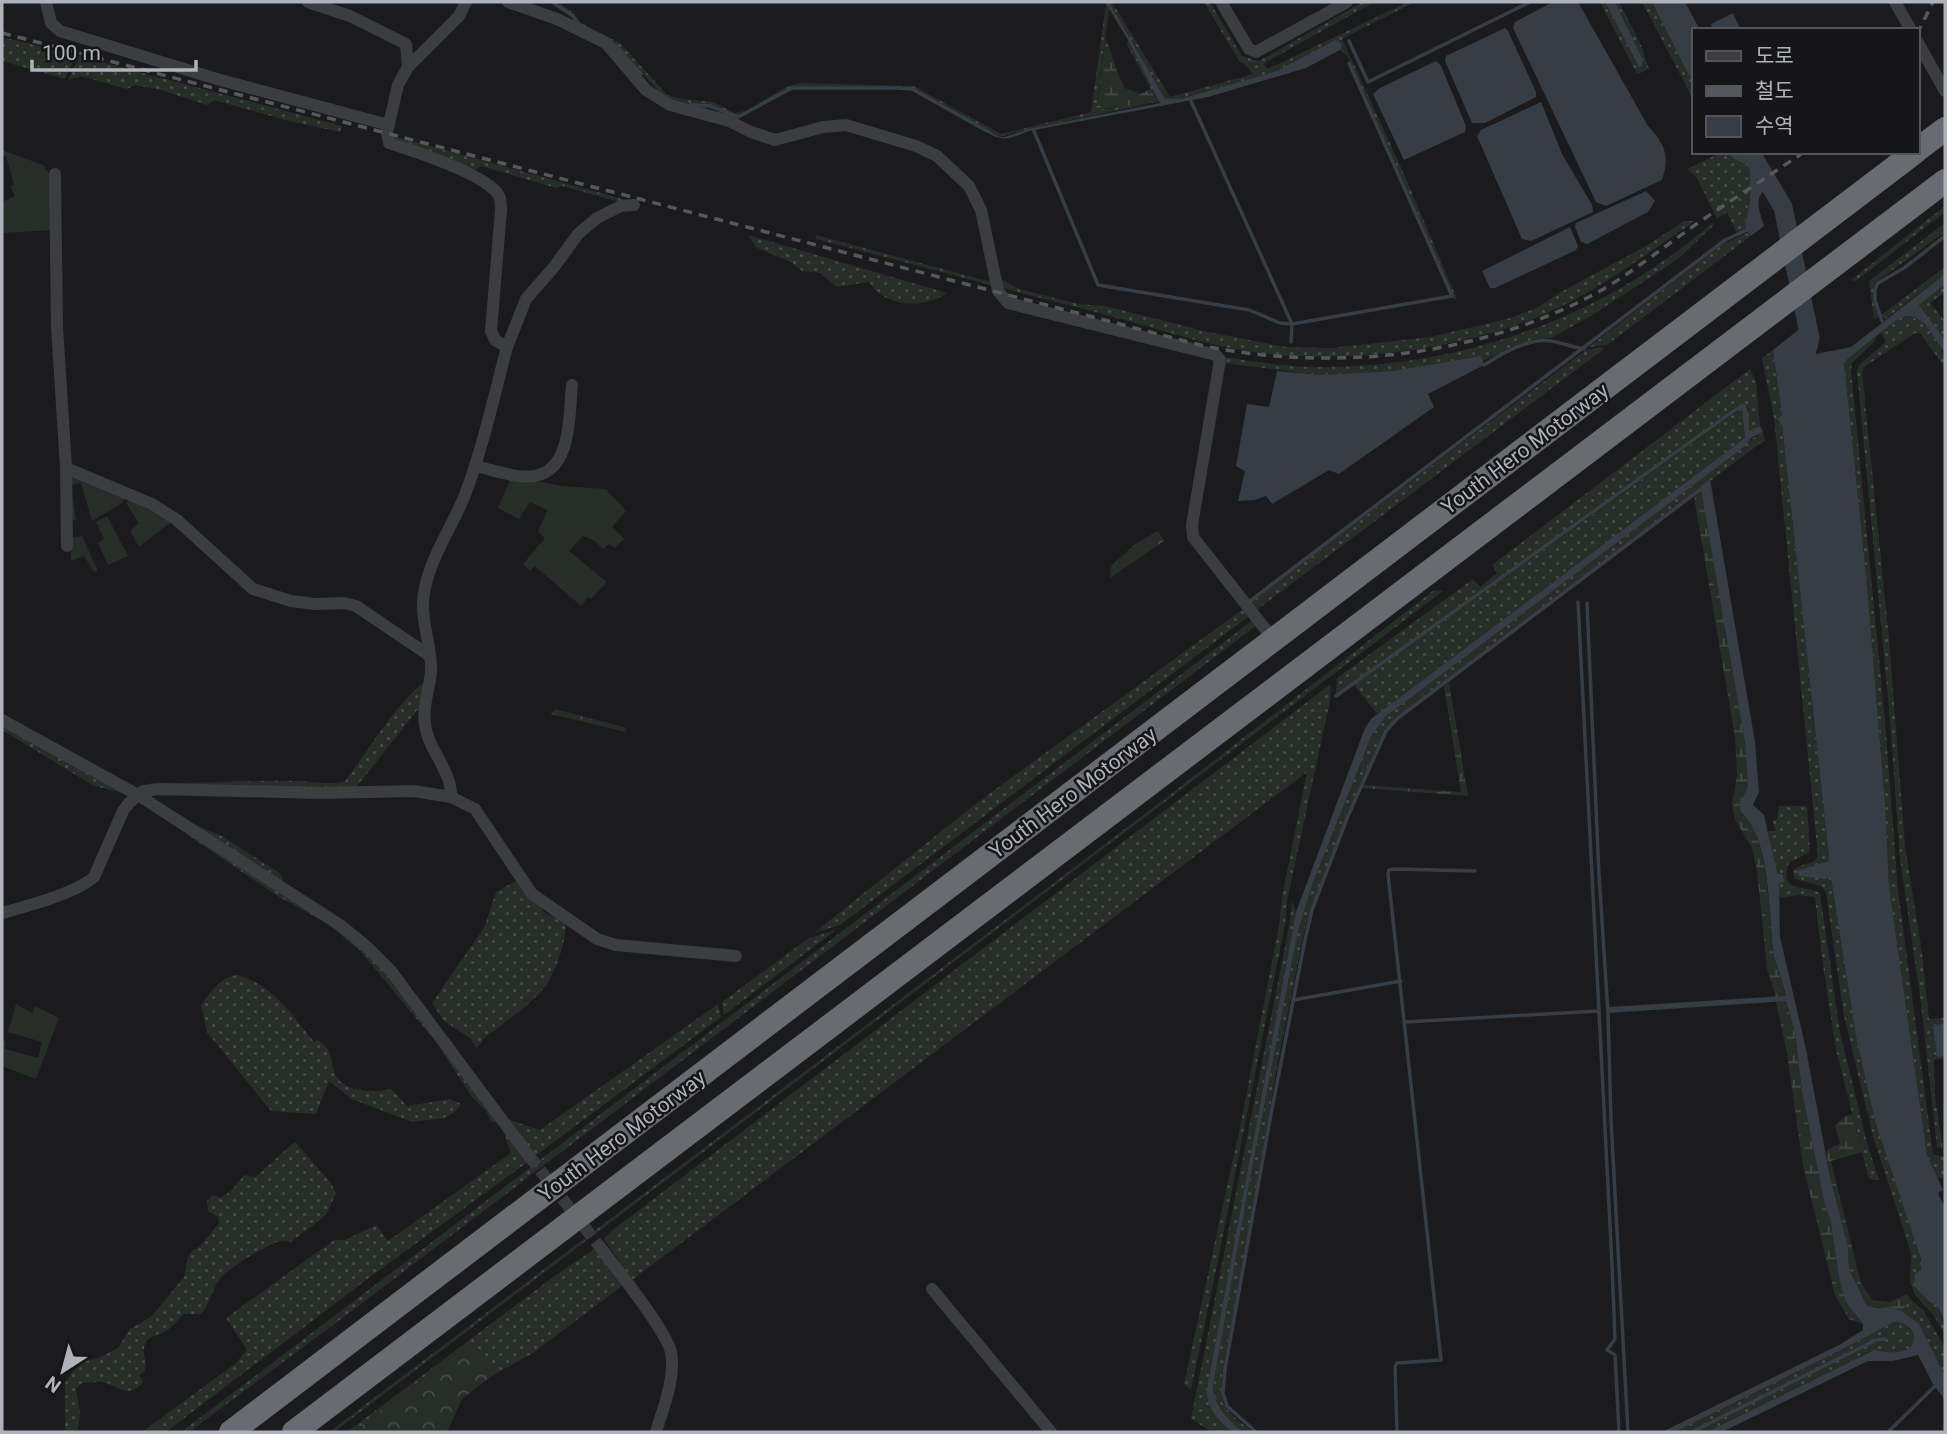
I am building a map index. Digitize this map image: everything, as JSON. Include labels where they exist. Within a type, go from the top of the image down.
[{"type":"highway","name":"Youth Hero Motorway","points":[[1919,149],[1945,129]]},
{"type":"highway","name":"Youth Hero Motorway","points":[[231,1432],[1912,154]]},
{"type":"highway","name":"Youth Hero Motorway","points":[[294,1432],[1945,181]]},
{"type":"street","points":[[46,2],[51,23],[60,31],[230,83],[389,125]]},
{"type":"street","points":[[308,2],[350,16],[406,44],[408,67]]},
{"type":"street","points":[[466,2],[459,16],[408,67],[398,85],[387,132],[389,143],[428,156],[465,173],[487,184],[499,195],[501,210],[491,331],[495,340],[507,347]]},
{"type":"street","points":[[508,2],[557,19],[606,43],[646,90],[670,105],[729,121],[775,140],[823,127],[846,125],[916,146],[937,156],[969,186],[981,210],[998,291],[1008,303],[1216,355],[1220,360],[1192,537],[1274,640]]},
{"type":"street","points":[[1221,2],[1249,48],[1256,52],[1346,2]]},
{"type":"street","points":[[1895,2],[1910,28]]},
{"type":"street","points":[[1919,45],[1945,91]]},
{"type":"street","points":[[55,174],[57,327],[66,468],[67,546]]},
{"type":"street","points":[[451,797],[452,784],[429,739],[425,723],[425,701],[431,673],[423,607],[424,586],[475,466],[507,347],[526,299],[554,267],[578,233],[597,218],[621,206],[634,205]]},
{"type":"street","points":[[475,466],[519,476],[550,472],[561,457],[568,426],[572,385]]},
{"type":"street","points":[[66,468],[152,504],[177,520],[253,589],[291,601],[344,603],[356,607],[430,656]]},
{"type":"street","points":[[2,720],[138,795],[340,925],[367,947],[391,971],[529,1156]]},
{"type":"street","points":[[2,913],[43,900],[94,877],[123,811],[143,791],[414,791],[451,797],[475,809],[533,894],[597,939],[616,945],[736,956]]},
{"type":"street","points":[[600,1247],[671,1351],[671,1380],[656,1432]]},
{"type":"street","points":[[932,1289],[1051,1432]]},
{"type":"green space","points":[[552,2],[558,2],[581,23],[620,43],[667,95],[713,102],[735,113],[750,108],[735,116],[710,105],[690,104],[664,97],[618,47],[579,25],[573,16]]},
{"type":"green space","points":[[1109,2],[1112,2],[1170,97],[1253,74],[1239,61],[1204,2],[1210,2],[1242,56],[1259,61],[1363,2],[1374,2],[1263,64],[1268,69],[1408,2],[1415,2],[1342,39],[1457,299],[1453,299],[1454,296],[1348,57],[1340,50],[1342,45],[1335,40],[1277,71],[1181,99],[1165,99]]},
{"type":"green space","points":[[1600,2],[1605,2],[1639,67],[1642,58],[1615,2],[1619,2],[1641,45],[1649,69],[1637,74]]},
{"type":"green space","points":[[1642,2],[1652,2],[1692,81],[1692,97]]},
{"type":"green space","points":[[1106,4],[1109,9],[1096,109],[1157,100],[1127,45],[1128,40],[1161,101],[999,137],[949,107],[909,88],[792,87],[753,107],[783,89],[801,83],[914,86],[1001,134],[1091,112]]},
{"type":"green space","points":[[2,37],[76,55],[65,79],[2,61]]},
{"type":"green space","points":[[1106,38],[1125,88],[1140,94],[1151,89],[1157,100],[1155,102],[1096,110]]},
{"type":"green space","points":[[79,56],[342,126],[340,132],[214,100],[207,105],[161,90],[135,85],[127,89],[81,76],[68,80]]},
{"type":"green space","points":[[393,136],[630,201],[623,203],[562,186],[556,188],[481,166],[472,172],[393,141]]},
{"type":"green space","points":[[2,150],[43,165],[49,174],[52,230],[2,233],[2,202],[15,196],[10,186],[14,185],[6,156],[2,157]]},
{"type":"green space","points":[[1718,154],[1730,154],[1733,159],[1750,166],[1750,200],[1745,228],[1737,234],[1727,212],[1717,219],[1697,178],[1687,169]]},
{"type":"green space","points":[[1945,206],[1945,212],[1856,281],[1851,280]]},
{"type":"green space","points":[[1684,221],[1695,221],[1602,284],[1542,315],[1476,337],[1367,355],[1295,356],[1228,348],[1003,288],[999,278],[1019,289],[1079,304],[1105,306],[1208,332],[1286,347],[1331,348],[1430,337],[1507,319],[1537,308],[1559,293],[1646,246]]},
{"type":"green space","points":[[1712,223],[1714,225],[1678,259],[1591,316],[1551,338],[1534,339],[1482,361],[1481,356],[1393,371],[1321,375],[1223,363],[1224,357],[1296,366],[1373,365],[1478,347],[1529,331],[1578,310],[1625,285],[1670,256]]},
{"type":"green space","points":[[1945,223],[1945,232],[1876,282],[1873,288],[1878,317],[1874,319],[1869,281]]},
{"type":"green space","points":[[1749,232],[1751,236],[1607,345],[1589,347],[1723,244]]},
{"type":"green space","points":[[748,235],[947,293],[928,302],[906,303],[885,297],[869,282],[837,287],[820,273],[802,271],[791,262],[757,248]]},
{"type":"green space","points":[[816,235],[991,282],[991,285],[816,239]]},
{"type":"green space","points":[[1945,267],[1945,274],[1885,319],[1881,315]]},
{"type":"green space","points":[[1945,284],[1945,292],[1930,303],[1945,321],[1945,340],[1919,305]]},
{"type":"green space","points":[[1906,316],[1922,322],[1934,334],[1942,351],[1945,368],[1920,333],[1915,333],[1864,367],[1862,372],[1889,639],[1905,846],[1922,953],[1929,1019],[1945,1018],[1945,1023],[1933,1026],[1937,1056],[1945,1056],[1934,1060],[1935,1097],[1943,1149],[1937,1147],[1921,1003],[1900,859],[1890,719],[1857,371],[1859,365],[1886,342],[1881,332],[1895,320]]},
{"type":"green space","points":[[1877,336],[1852,363],[1851,370],[1885,721],[1898,890],[1933,1154],[1944,1157],[1945,1177],[1937,1179],[1927,1155],[1889,886],[1867,584],[1844,362]]},
{"type":"green space","points":[[1602,347],[1604,349],[1254,612],[1248,604],[1586,350]]},
{"type":"green space","points":[[1773,350],[1782,415],[1777,420],[1782,425],[1829,857],[1829,861],[1797,872],[1831,878],[1856,1037],[1875,1121],[1921,1259],[1925,1279],[1944,1325],[1945,1335],[1934,1316],[1916,1296],[1910,1283],[1911,1253],[1873,1136],[1844,1016],[1826,892],[1821,886],[1795,879],[1793,871],[1813,862],[1818,856],[1774,418],[1762,358]]},
{"type":"green space","points":[[1750,369],[1756,382],[1760,426],[1749,432],[1748,408],[1741,404],[1336,694],[1337,678],[1473,579],[1480,587],[1497,573],[1492,565]]},
{"type":"green space","points":[[1742,408],[1745,438],[1377,714],[1354,685]]},
{"type":"green space","points":[[1763,432],[1765,441],[1395,718],[1382,736],[1347,815],[1305,927],[1278,1061],[1223,1373],[1222,1397],[1225,1406],[1253,1432],[1243,1432],[1219,1406],[1213,1386],[1249,1184],[1298,931],[1312,885],[1371,737],[1385,717]]},
{"type":"green space","points":[[68,470],[126,496],[122,503],[92,521],[81,483],[71,485],[76,520],[68,521]]},
{"type":"green space","points":[[512,476],[562,486],[606,489],[626,511],[612,527],[624,539],[615,548],[609,544],[603,549],[594,540],[583,536],[569,551],[607,582],[581,606],[535,566],[530,571],[523,564],[545,538],[538,531],[548,510],[530,502],[519,519],[498,508]]},
{"type":"green space","points":[[1702,490],[1745,743],[1748,786],[1740,811],[1758,840],[1763,858],[1774,955],[1786,997],[1776,997],[1767,969],[1757,871],[1752,848],[1735,819],[1732,804],[1737,775],[1735,737],[1694,497]]},
{"type":"green space","points":[[131,499],[171,522],[139,547],[130,531],[139,523],[126,503]]},
{"type":"green space","points":[[107,516],[128,556],[108,565],[98,543],[104,539],[96,522]]},
{"type":"green space","points":[[1158,531],[1164,541],[1110,578],[1111,566],[1134,545]]},
{"type":"green space","points":[[82,536],[98,571],[94,572],[84,556],[71,561],[70,538]]},
{"type":"green space","points":[[1434,590],[1443,591],[334,1432],[329,1432],[1158,804]]},
{"type":"green space","points":[[1243,609],[1249,616],[840,925],[814,933],[978,802]]},
{"type":"green space","points":[[1253,620],[1257,625],[341,1319],[189,1432],[181,1432]]},
{"type":"green space","points":[[424,682],[423,703],[354,790],[150,788],[151,783],[345,781],[392,716]]},
{"type":"green space","points":[[1449,682],[1468,796],[1362,788],[1364,785],[1461,792],[1444,686]]},
{"type":"green space","points":[[1331,684],[1330,701],[1287,901],[1285,925],[1191,1390],[1184,1384],[1239,1132],[1307,772],[632,1280],[604,1239],[614,1229]]},
{"type":"green space","points":[[555,709],[627,728],[626,732],[551,714]]},
{"type":"green space","points":[[2,724],[129,794],[94,786],[2,730]]},
{"type":"green space","points":[[1779,806],[1807,806],[1810,852],[1789,863],[1787,880],[1794,886],[1820,893],[1840,1033],[1867,1143],[1879,1180],[1869,1179],[1836,1050],[1815,897],[1798,895],[1780,898],[1768,831],[1775,831],[1773,821],[1777,819]]},
{"type":"green space","points":[[183,820],[222,836],[281,874],[284,884]]},
{"type":"green space","points":[[189,830],[337,925],[388,972],[500,1122],[491,1122],[486,1111],[472,1097],[436,1042],[361,952],[328,924],[279,897],[186,834]]},
{"type":"green space","points":[[518,880],[545,913],[566,922],[563,945],[544,988],[476,1048],[471,1039],[444,1021],[432,1003],[485,926],[496,892]]},
{"type":"green space","points":[[1292,900],[1296,912],[1207,1388],[1214,1413],[1232,1432],[1212,1432],[1191,1419],[1290,922]]},
{"type":"green space","points":[[836,930],[724,1015],[722,1002],[809,938]]},
{"type":"green space","points":[[238,975],[250,979],[271,993],[314,1042],[318,1040],[323,1044],[329,1051],[335,1074],[344,1084],[368,1091],[391,1089],[407,1106],[450,1099],[461,1104],[455,1112],[444,1118],[412,1122],[352,1099],[329,1081],[316,1114],[271,1111],[207,1032],[201,1005],[221,982]]},
{"type":"green space","points":[[1786,1001],[1795,1032],[1802,1092],[1824,1201],[1831,1222],[1839,1278],[1846,1302],[1863,1324],[1849,1319],[1835,1295],[1803,1166],[1787,1053],[1776,1002]]},
{"type":"green space","points":[[16,1004],[32,1013],[35,1006],[59,1018],[36,1079],[2,1066],[2,1040],[6,1041],[5,1049],[38,1058],[42,1042],[8,1032]]},
{"type":"green space","points":[[718,1004],[721,1017],[534,1157],[504,1118],[540,1130]]},
{"type":"green space","points":[[1852,1114],[1862,1152],[1831,1161],[1861,1283],[1872,1300],[1890,1302],[1907,1294],[1910,1299],[1902,1311],[1867,1306],[1849,1269],[1848,1247],[1826,1151],[1840,1143],[1835,1126],[1844,1117]]},
{"type":"green space","points":[[500,1122],[529,1161],[370,1277],[166,1432],[142,1432],[236,1363],[247,1350],[226,1318],[334,1240],[345,1240],[376,1225],[388,1241],[511,1153]]},
{"type":"green space","points":[[295,1142],[331,1183],[336,1193],[326,1215],[291,1242],[274,1243],[238,1264],[219,1280],[201,1314],[184,1314],[169,1329],[147,1341],[144,1348],[145,1371],[139,1375],[143,1382],[137,1388],[128,1391],[101,1382],[82,1383],[76,1389],[80,1413],[78,1430],[65,1432],[65,1383],[72,1372],[85,1361],[96,1359],[118,1348],[129,1330],[152,1316],[184,1277],[188,1257],[219,1223],[218,1217],[208,1211],[207,1201],[213,1195],[221,1198],[232,1190],[244,1175],[255,1177]]},
{"type":"green space","points":[[596,1248],[622,1286],[533,1353],[493,1375],[467,1345],[353,1432],[347,1432],[556,1275]]},
{"type":"green space","points":[[1910,1299],[1924,1311],[1945,1348],[1945,1376],[1919,1324],[1902,1311]]},
{"type":"green space","points":[[1894,1322],[1908,1326],[1914,1336],[1914,1342],[1905,1350],[1873,1350],[1707,1432],[1675,1432],[1843,1349]]},
{"type":"green space","points":[[468,1344],[493,1375],[462,1399],[447,1432],[353,1432]]},
{"type":"water","points":[[1105,2],[1109,2],[1165,99],[1181,99],[1277,71],[1335,40],[1342,45],[1340,50],[1306,68],[1208,97],[1029,131],[1008,138],[998,137],[986,132],[988,130],[999,137],[1005,137],[1028,129],[1160,103]]},
{"type":"water","points":[[1553,2],[1578,2],[1648,126],[1662,145],[1666,157],[1662,180],[1606,206],[1596,202],[1513,28],[1515,22]]},
{"type":"water","points":[[1605,2],[1615,2],[1642,58],[1642,66],[1639,67]]},
{"type":"water","points":[[1652,2],[1685,2],[1699,28],[1692,28],[1692,81]]},
{"type":"water","points":[[1733,13],[1740,28],[1712,28],[1711,24]]},
{"type":"water","points":[[1505,28],[1536,97],[1485,123],[1472,123],[1445,61],[1446,56]]},
{"type":"water","points":[[1436,61],[1441,66],[1466,126],[1465,132],[1404,160],[1373,94]]},
{"type":"water","points":[[1541,102],[1562,154],[1592,205],[1593,212],[1531,241],[1522,239],[1477,136],[1481,130]]},
{"type":"water","points":[[1730,154],[1758,154],[1779,185],[1789,207],[1777,216],[1769,188],[1764,191],[1760,195],[1759,210],[1764,226],[1751,236],[1745,228],[1750,200],[1750,166],[1733,159]]},
{"type":"water","points":[[1646,191],[1655,201],[1648,212],[1587,244],[1581,242],[1576,223]]},
{"type":"water","points":[[1570,227],[1578,246],[1576,250],[1490,288],[1482,271]]},
{"type":"water","points":[[1945,274],[1945,284],[1919,305],[1945,340],[1945,353],[1925,324],[1915,317],[1906,316],[1895,321],[1844,362],[1867,584],[1889,886],[1927,1155],[1943,1190],[1938,1193],[1945,1208],[1945,1321],[1936,1304],[1931,1303],[1914,1286],[1915,1274],[1921,1269],[1921,1259],[1875,1121],[1856,1037],[1831,878],[1799,876],[1797,871],[1829,861],[1829,857],[1782,425],[1777,419],[1782,415],[1773,350],[1816,316],[1816,354],[1851,347]]},
{"type":"water","points":[[1481,356],[1484,365],[1428,394],[1434,407],[1339,474],[1329,470],[1272,504],[1266,496],[1238,501],[1245,471],[1236,466],[1247,404],[1269,407],[1277,371],[1321,375],[1393,371]]},
{"type":"water","points":[[1745,404],[1749,414],[1749,431],[1760,426],[1763,432],[1751,438],[1744,447],[1385,717],[1371,737],[1312,885],[1298,931],[1213,1386],[1219,1406],[1243,1432],[1232,1432],[1214,1413],[1208,1401],[1207,1388],[1296,912],[1365,728],[1372,718],[1745,438],[1742,409],[1733,413],[1731,411]]},
{"type":"water","points":[[1710,479],[1755,742],[1759,792],[1753,805],[1764,815],[1777,873],[1783,875],[1784,882],[1779,883],[1780,937],[1806,1049],[1830,1177],[1848,1247],[1849,1269],[1867,1306],[1889,1307],[1902,1311],[1919,1324],[1945,1376],[1945,1400],[1918,1355],[1893,1361],[1868,1361],[1722,1432],[1707,1432],[1874,1350],[1905,1350],[1914,1342],[1914,1336],[1908,1326],[1894,1322],[1675,1432],[1662,1432],[1841,1344],[1863,1330],[1863,1324],[1846,1302],[1839,1278],[1831,1222],[1824,1201],[1802,1092],[1795,1032],[1786,1001],[1608,1013],[1607,1007],[1786,996],[1774,955],[1763,858],[1758,840],[1740,811],[1748,786],[1745,743],[1701,489]]},
{"type":"water","points":[[1945,1023],[1945,1056],[1937,1057],[1933,1026]]},
{"type":"waterway","points":[[552,2],[573,16],[579,25]]},
{"type":"waterway","points":[[1349,41],[1368,82],[1530,2]]},
{"type":"waterway","points":[[616,46],[641,74]]},
{"type":"waterway","points":[[1034,131],[1098,285],[1249,310],[1280,323],[1292,324],[1452,296],[1349,63]]},
{"type":"waterway","points":[[690,105],[710,106],[738,117],[792,88],[912,89],[987,131]]},
{"type":"waterway","points":[[1191,101],[1292,324],[1291,342]]},
{"type":"waterway","points":[[1751,154],[1783,207],[1810,338],[1808,347]]},
{"type":"waterway","points":[[1250,601],[1725,240],[1747,230]]},
{"type":"waterway","points":[[1882,321],[1875,300],[1878,283],[1904,268],[1945,236]]},
{"type":"waterway","points":[[1484,365],[1525,344],[1543,340],[1584,349]]},
{"type":"waterway","points":[[1336,696],[1735,410]]},
{"type":"waterway","points":[[1256,1432],[1227,1406],[1223,1393],[1271,1114],[1312,910],[1348,816],[1386,731],[1398,718],[1701,489]]},
{"type":"waterway","points":[[1578,602],[1615,1339],[1607,1350],[1615,1355],[1619,1432]]},
{"type":"waterway","points":[[1587,603],[1628,1432]]},
{"type":"waterway","points":[[1397,1432],[1397,1363],[1441,1360],[1388,874],[1389,870],[1395,869],[1475,871]]},
{"type":"waterway","points":[[1293,1000],[1401,981]]},
{"type":"waterway","points":[[1405,1022],[1598,1011]]},
{"type":"waterway","points":[[1692,1432],[1876,1340],[1885,1339]]},
{"type":"waterway","points":[[1888,1432],[1935,1386]]},
{"type":"tunnel","points":[[529,1156],[600,1247]]},
{"type":"railway","points":[[1919,30],[1933,2]]},
{"type":"railway","points":[[2,33],[1204,346],[1251,354],[1300,358],[1348,358],[1445,347],[1539,320],[1613,283],[1801,154]]}]
